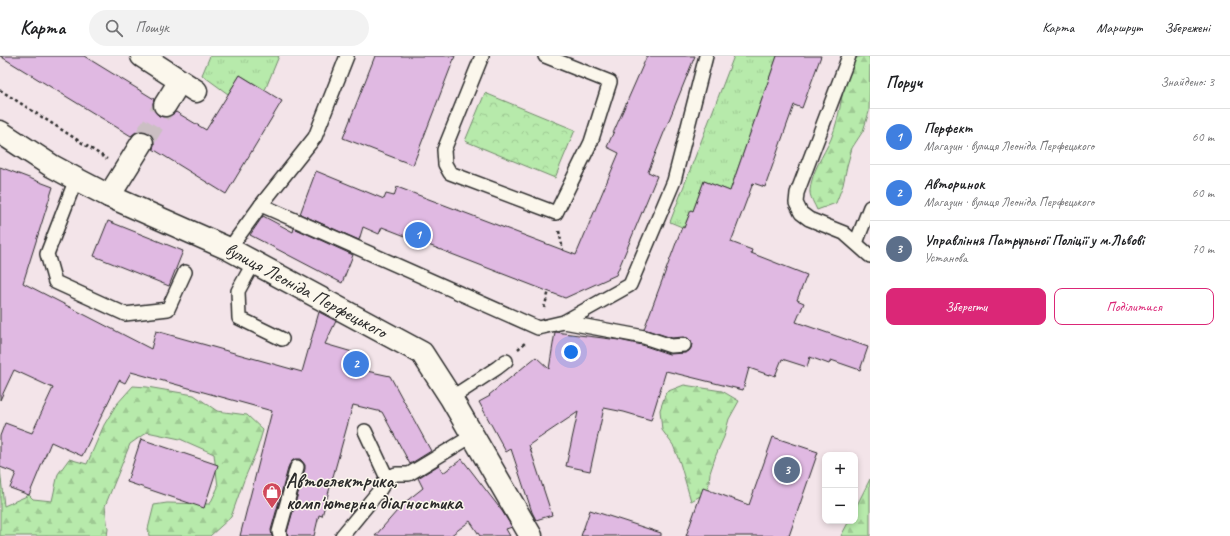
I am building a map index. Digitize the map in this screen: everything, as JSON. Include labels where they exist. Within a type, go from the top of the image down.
[{"type":"street","points":[[142,56],[188,86],[165,106]]},
{"type":"street","name":"вулиця Леоніда Перфецького","points":[[0,132],[52,166],[76,179],[109,196],[229,249],[422,353],[451,398],[531,536]]},
{"type":"street","points":[[109,196],[142,143]]},
{"type":"lane","points":[[229,249],[261,205],[315,137],[347,56]]},
{"type":"lane","points":[[482,56],[444,150],[445,164],[450,173],[556,213],[591,142],[610,82],[545,56]]},
{"type":"lane","points":[[261,205],[538,328],[564,322],[630,285],[674,181],[706,56]]},
{"type":"lane","points":[[849,56],[797,193],[796,203],[801,213],[809,219],[844,233],[870,256]]},
{"type":"lane","points":[[76,179],[46,254],[55,282],[125,314],[168,309],[185,272]]},
{"type":"lane","points":[[856,243],[870,207]]},
{"type":"lane","points":[[254,262],[238,291],[239,318],[282,339]]},
{"type":"lane","points":[[564,322],[644,337],[671,346],[684,345]]},
{"type":"lane","points":[[451,398],[506,361]]},
{"type":"lane","points":[[365,431],[387,478]]},
{"type":"lane","points":[[342,536],[379,491],[387,478],[396,474],[409,474],[472,436]]},
{"type":"lane","points":[[280,536],[279,532],[297,468]]},
{"type":"path","points":[[0,90],[125,170]]},
{"type":"green space","points":[[210,56],[279,56],[265,90],[240,75],[228,94],[202,75]]},
{"type":"green space","points":[[734,56],[777,56],[730,191],[704,181],[693,211],[691,211],[686,222],[687,225],[682,227],[670,222]]},
{"type":"green space","points":[[869,56],[870,61],[869,112],[863,131],[852,148],[843,185],[836,203],[817,210],[811,198],[810,192],[813,176],[831,139],[839,110],[848,60]]},
{"type":"green space","points":[[485,93],[575,130],[555,178],[465,141]]},
{"type":"green space","points":[[684,385],[722,391],[739,401],[729,419],[724,437],[716,455],[710,473],[708,492],[691,501],[673,445],[662,430],[660,410],[666,392]]},
{"type":"green space","points":[[133,386],[194,395],[217,411],[247,415],[263,430],[257,450],[244,480],[231,517],[210,536],[149,536],[148,529],[154,505],[167,503],[210,504],[218,487],[214,454],[180,439],[147,432],[130,444],[105,506],[108,529],[107,536],[0,536],[0,469],[4,506],[29,495],[33,499],[52,501],[58,474],[69,459],[87,464],[104,425],[116,405]]},
{"type":"green space","points":[[870,479],[870,536],[841,536],[847,524],[858,524],[858,503]]},
{"type":"building","points":[[0,56],[84,56],[154,99],[154,110],[159,116],[170,116],[176,112],[206,130],[240,75],[282,101],[226,194],[153,149],[153,137],[148,132],[136,132],[131,136]]},
{"type":"building","points":[[375,56],[455,56],[413,165],[343,138]]},
{"type":"building","points":[[647,56],[695,56],[648,172],[657,176],[616,275],[565,298],[382,227],[379,234],[363,227],[359,240],[300,214],[316,171],[384,199],[386,194],[394,196],[397,187],[576,255],[619,153],[607,147]]},
{"type":"building","points":[[777,56],[821,56],[802,108],[794,105],[765,187],[753,183],[731,242],[752,250],[751,253],[807,275],[797,300],[804,303],[796,322],[868,347],[860,370],[831,360],[829,364],[810,357],[807,367],[782,359],[775,376],[749,368],[743,390],[666,371],[651,420],[604,408],[590,471],[566,466],[578,412],[529,445],[552,515],[536,520],[511,449],[506,452],[479,402],[490,396],[489,395],[536,357],[549,369],[555,332],[619,340],[642,345],[669,354],[685,353],[689,351],[692,344],[688,338],[672,338],[644,329],[682,227],[684,228],[691,210],[693,211],[704,181],[730,191]]},
{"type":"building","points":[[0,167],[53,187],[23,283],[151,349],[156,331],[302,372],[319,312],[336,321],[325,344],[366,356],[362,370],[390,376],[431,451],[410,464],[382,412],[353,405],[322,516],[319,515],[314,536],[288,536],[287,532],[305,469],[305,465],[300,459],[295,459],[289,465],[271,530],[272,536],[240,536],[272,411],[131,372],[125,383],[119,380],[82,456],[51,442],[29,495],[10,488],[16,473],[0,467],[0,436],[5,423],[32,433],[53,388],[14,370],[0,400]]},
{"type":"building","points":[[263,216],[293,232],[294,228],[353,255],[342,283],[250,235]]},
{"type":"building","points":[[108,221],[183,251],[169,286],[94,256]]},
{"type":"building","points":[[773,437],[818,452],[789,536],[686,536],[703,488],[749,505]]},
{"type":"building","points":[[141,439],[218,465],[204,508],[127,482]]},
{"type":"building","points":[[462,459],[502,511],[512,527],[506,529],[510,536],[480,536],[470,521],[450,536],[375,536],[404,503],[423,488],[418,478],[439,465],[443,473]]},
{"type":"building","points":[[590,510],[661,533],[661,536],[581,536]]},
{"type":"tunnel","points":[[142,143],[165,105]]},
{"type":"place","name":"Перфект","points":[[418,235]]},
{"type":"place","name":"Авторинок","points":[[356,364]]},
{"type":"place","name":"Управління Патрульної Поліції у м.Львові","points":[[787,470]]},
{"type":"place","name":"Автоелектрика, комп'ютерна діагностика","points":[[272,509]]}]
